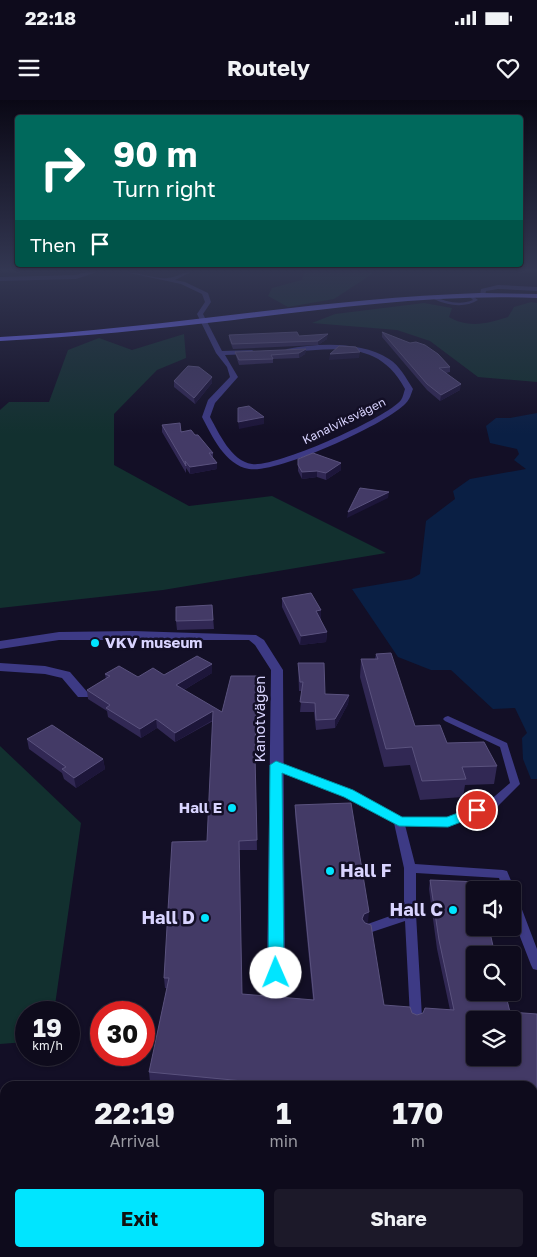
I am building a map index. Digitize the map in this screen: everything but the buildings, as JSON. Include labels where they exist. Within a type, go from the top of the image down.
[{"type":"street","points":[[0,339],[159,326]]},
{"type":"street","name":"Kanalviksvägen","points":[[207,326],[219,353],[233,370],[234,377],[211,402],[206,417],[219,442],[245,466],[262,468],[299,456],[376,420],[404,402],[409,389],[401,374],[373,352],[344,348],[282,350]]},
{"type":"street","points":[[219,353],[264,351]]},
{"type":"street","name":"Kanotvägen","points":[[0,645],[59,636],[133,635],[252,638],[260,644],[277,670],[276,973]]},
{"type":"street","points":[[0,667],[45,670],[66,676],[83,694]]},
{"type":"lane","points":[[276,765],[349,794],[399,822],[448,822],[492,805],[515,784],[504,745],[448,719]]},
{"type":"lane","points":[[399,822],[410,868],[410,914],[416,1017]]},
{"type":"lane","points":[[410,868],[504,874],[506,881]]},
{"type":"lane","points":[[369,928],[410,914]]},
{"type":"lane","points":[[521,923],[537,965]]},
{"type":"green space","points":[[348,326],[537,326],[537,382],[478,377],[430,341],[397,330]]},
{"type":"green space","points":[[184,334],[186,358],[157,370],[114,414],[114,465],[189,506],[272,496],[386,553],[163,590],[0,608],[0,410],[9,402],[49,402],[68,350],[99,338],[132,350]]},
{"type":"green space","points":[[0,746],[81,823],[56,1001],[15,1001],[15,1043],[0,1044]]},
{"type":"water","points":[[537,413],[537,779],[531,779],[523,759],[522,738],[527,733],[515,708],[493,709],[451,670],[431,670],[398,657],[352,589],[411,579],[420,574],[426,521],[455,499],[453,491],[470,479],[526,469],[514,460],[519,454],[517,449],[490,443],[486,426],[496,418],[510,418]]},
{"type":"place","name":"VKV museum","points":[[95,643]]},
{"type":"place","name":"Hall E","points":[[232,808]]},
{"type":"place","name":"Hall F","points":[[330,871]]},
{"type":"place","name":"Hall C","points":[[453,910]]},
{"type":"place","name":"Hall D","points":[[205,918]]},
{"type":"route","points":[[276,973],[276,765],[349,794],[399,822],[448,822],[477,810]]}]
